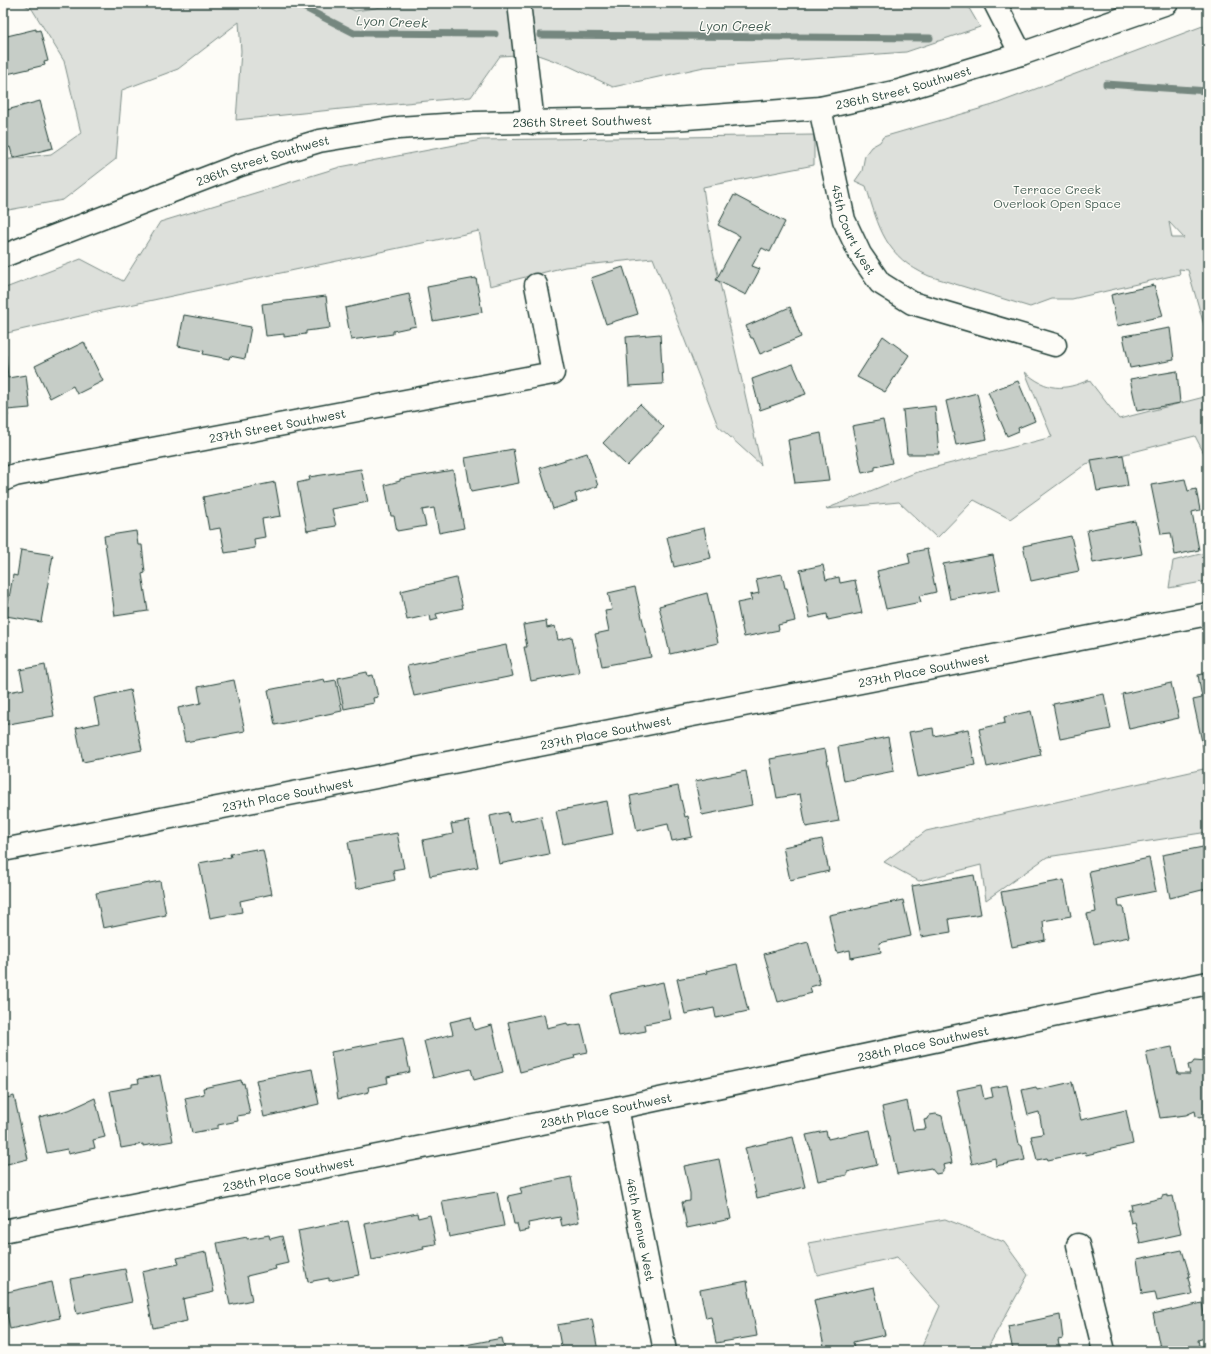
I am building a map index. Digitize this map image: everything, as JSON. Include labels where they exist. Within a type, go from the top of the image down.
[{"type":"street","points":[[518,3],[533,123]]},
{"type":"street","points":[[995,3],[1021,54]]},
{"type":"street","name":"236th Street Southwest","points":[[3,256],[232,168],[319,141],[398,128],[474,123],[673,119],[820,108],[899,91],[1021,54],[1167,3]]},
{"type":"street","name":"45th Court West","points":[[820,108],[844,220],[860,254],[880,283],[912,303],[1056,345]]},
{"type":"street","name":"237th Street Southwest","points":[[3,480],[15,475],[553,373],[536,284]]},
{"type":"street","name":"237th Place Southwest","points":[[3,850],[1208,614]]},
{"type":"street","name":"238th Place Southwest","points":[[3,1231],[617,1108],[1208,983]]},
{"type":"street","name":"46th Avenue West","points":[[617,1108],[665,1351]]},
{"type":"street","points":[[1078,1244],[1104,1351]]},
{"type":"green space","points":[[21,3],[339,3],[355,11],[409,3],[966,3],[980,27],[906,52],[704,67],[613,87],[569,66],[535,54],[500,56],[471,97],[236,120],[241,51],[239,22],[178,69],[122,90],[116,159],[63,200],[3,211],[3,160],[51,154],[81,133],[64,61],[32,9]]},
{"type":"green space","name":"Terrace Creek Overlook Open Space","points":[[1208,24],[1208,339],[1188,270],[1179,269],[1180,274],[1072,299],[1052,299],[1030,307],[929,276],[902,260],[886,240],[880,228],[866,186],[855,181],[862,171],[865,155],[871,147],[880,142],[883,137],[993,105]],"holes":[[[1169,222],[1184,238],[1172,238]]]},
{"type":"green space","points":[[814,135],[814,165],[703,187],[712,248],[761,465],[718,426],[653,258],[565,267],[490,286],[479,231],[106,310],[3,334],[3,289],[81,259],[123,281],[160,222],[340,167],[481,140]]},
{"type":"green space","points":[[1025,372],[1041,383],[1056,387],[1071,386],[1089,380],[1119,419],[1208,396],[1208,461],[1195,436],[1086,464],[1010,519],[974,500],[937,538],[899,502],[826,509],[917,472],[1052,437]]},
{"type":"green space","points":[[1208,552],[1208,581],[1169,588],[1173,561]]},
{"type":"green space","points":[[1208,768],[1208,832],[1047,857],[986,900],[981,865],[919,881],[884,862],[926,831]]},
{"type":"green space","points":[[945,1219],[1004,1242],[1028,1275],[986,1351],[920,1351],[940,1306],[897,1257],[817,1275],[808,1243]]},
{"type":"building","points":[[36,29],[36,31],[40,30],[48,61],[44,62],[45,65],[3,75],[3,37]]},
{"type":"building","points":[[40,101],[53,148],[13,158],[10,147],[7,148],[3,132],[3,111]]},
{"type":"building","points":[[734,195],[785,222],[770,252],[762,248],[752,266],[760,269],[746,295],[716,280],[740,236],[718,225]]},
{"type":"building","points":[[623,267],[638,314],[606,324],[591,278]]},
{"type":"building","points":[[476,278],[482,312],[433,321],[427,287]]},
{"type":"building","points":[[1154,285],[1163,316],[1117,326],[1111,295]]},
{"type":"building","points":[[409,294],[416,326],[393,331],[393,334],[351,340],[345,308]]},
{"type":"building","points":[[326,296],[330,328],[306,331],[306,334],[284,337],[284,334],[266,336],[262,304]]},
{"type":"building","points":[[790,307],[801,337],[760,354],[746,326]]},
{"type":"building","points":[[184,315],[251,327],[245,359],[230,356],[229,359],[203,354],[204,351],[178,346]]},
{"type":"building","points":[[1170,328],[1174,360],[1130,368],[1123,336]]},
{"type":"building","points":[[660,334],[663,384],[629,386],[626,337]]},
{"type":"building","points":[[883,336],[909,355],[885,392],[857,377]]},
{"type":"building","points":[[84,342],[103,381],[77,394],[73,386],[50,398],[35,366]]},
{"type":"building","points":[[3,355],[6,355],[8,378],[26,375],[30,408],[7,410],[8,416],[3,416]]},
{"type":"building","points":[[793,364],[806,394],[760,410],[752,379]]},
{"type":"building","points":[[1177,371],[1180,403],[1137,411],[1130,379]]},
{"type":"building","points":[[1018,381],[1035,421],[1018,428],[1019,431],[1007,436],[988,392]]},
{"type":"building","points":[[977,393],[987,439],[956,445],[946,401]]},
{"type":"building","points":[[640,404],[664,427],[627,466],[603,443]]},
{"type":"building","points":[[935,406],[939,454],[907,454],[903,410]]},
{"type":"building","points":[[883,420],[892,463],[875,467],[875,470],[862,473],[852,426]]},
{"type":"building","points":[[821,433],[829,480],[795,483],[788,440]]},
{"type":"building","points":[[513,449],[519,483],[471,492],[465,458]]},
{"type":"building","points":[[587,453],[598,486],[575,494],[577,501],[553,509],[540,468]]},
{"type":"building","points":[[1123,455],[1128,486],[1097,491],[1091,460]]},
{"type":"building","points":[[361,469],[368,502],[332,509],[336,526],[307,531],[297,483],[310,480],[309,477]]},
{"type":"building","points":[[453,470],[464,528],[439,533],[434,508],[422,510],[426,526],[397,531],[394,516],[391,516],[385,485],[400,481],[400,479]]},
{"type":"building","points":[[1185,479],[1188,491],[1196,489],[1200,510],[1192,512],[1199,550],[1175,555],[1171,533],[1161,534],[1151,485]]},
{"type":"building","points":[[275,482],[281,516],[262,519],[265,537],[254,539],[255,548],[225,553],[220,528],[209,530],[203,497]]},
{"type":"building","points":[[1135,521],[1142,554],[1093,563],[1087,530]]},
{"type":"building","points":[[704,528],[711,558],[674,567],[667,537]]},
{"type":"building","points":[[136,531],[138,545],[142,545],[145,573],[142,574],[148,611],[115,616],[104,536]]},
{"type":"building","points":[[1071,536],[1079,571],[1031,581],[1023,546]]},
{"type":"building","points":[[927,549],[936,592],[919,596],[921,602],[886,609],[877,571],[910,563],[908,553]]},
{"type":"building","points":[[21,550],[53,555],[41,622],[6,616],[13,575],[17,576]]},
{"type":"building","points":[[993,555],[1000,590],[950,599],[943,564]]},
{"type":"building","points":[[823,565],[826,580],[839,577],[840,583],[855,580],[862,613],[828,620],[827,614],[810,618],[800,570]]},
{"type":"building","points":[[782,574],[795,621],[778,625],[779,630],[744,637],[737,603],[752,600],[750,595],[759,593],[756,579]]},
{"type":"building","points":[[456,578],[463,608],[436,614],[438,619],[431,621],[430,615],[407,620],[401,591]]},
{"type":"building","points":[[635,587],[651,657],[602,666],[595,634],[609,631],[605,611],[612,610],[608,593]]},
{"type":"building","points":[[707,593],[718,643],[670,654],[659,606]]},
{"type":"building","points":[[546,621],[547,628],[555,626],[558,640],[572,637],[579,672],[531,681],[524,647],[527,647],[523,625]]},
{"type":"building","points":[[506,645],[513,676],[414,696],[407,666]]},
{"type":"building","points":[[45,665],[54,716],[3,725],[3,693],[24,689],[20,670]]},
{"type":"building","points":[[367,672],[368,676],[373,675],[378,697],[373,698],[374,703],[344,709],[338,678]]},
{"type":"building","points":[[1208,673],[1208,755],[1205,756],[1193,700],[1202,698],[1198,675]]},
{"type":"building","points":[[324,679],[325,682],[336,680],[342,711],[275,725],[268,690]]},
{"type":"building","points":[[234,680],[245,731],[185,742],[178,708],[201,703],[198,687]]},
{"type":"building","points":[[1171,683],[1179,718],[1129,729],[1122,694]]},
{"type":"building","points":[[130,690],[142,750],[83,762],[76,728],[99,723],[94,698]]},
{"type":"building","points":[[1104,694],[1111,729],[1060,739],[1053,704]]},
{"type":"building","points":[[1031,711],[1041,755],[987,767],[979,729],[1005,723],[1004,717]]},
{"type":"building","points":[[933,728],[934,736],[968,729],[975,765],[918,777],[909,732]]},
{"type":"building","points":[[888,737],[894,771],[844,781],[838,747]]},
{"type":"building","points":[[825,749],[839,821],[806,827],[800,794],[777,798],[770,759]]},
{"type":"building","points":[[746,771],[752,805],[702,815],[695,781]]},
{"type":"building","points":[[678,786],[685,817],[688,816],[692,837],[672,841],[668,824],[637,831],[630,796]]},
{"type":"building","points":[[607,801],[613,834],[563,844],[556,811]]},
{"type":"building","points":[[508,812],[510,822],[541,816],[549,854],[499,864],[490,816]]},
{"type":"building","points":[[469,821],[478,867],[430,876],[423,840],[453,834],[451,824]]},
{"type":"building","points":[[397,833],[404,868],[393,870],[395,880],[356,889],[348,842]]},
{"type":"building","points":[[822,839],[829,871],[790,880],[783,847]]},
{"type":"building","points":[[1208,846],[1208,900],[1206,889],[1170,898],[1162,855]]},
{"type":"building","points":[[256,849],[256,851],[263,850],[272,894],[240,901],[242,912],[210,918],[199,863],[231,857],[230,854]]},
{"type":"building","points":[[1149,858],[1156,891],[1118,899],[1119,907],[1123,907],[1129,937],[1094,944],[1087,914],[1096,912],[1089,871]]},
{"type":"building","points":[[974,875],[981,914],[949,919],[951,932],[921,937],[912,886]]},
{"type":"building","points":[[1064,880],[1071,916],[1043,921],[1045,940],[1012,947],[1001,892]]},
{"type":"building","points":[[160,881],[166,915],[103,928],[96,893]]},
{"type":"building","points":[[903,900],[911,936],[879,943],[881,952],[851,958],[850,950],[837,953],[829,915]]},
{"type":"building","points":[[808,942],[820,984],[810,987],[812,993],[778,1002],[764,954]]},
{"type":"building","points":[[737,964],[748,1011],[716,1018],[714,1008],[685,1014],[677,979],[707,973],[706,971]]},
{"type":"building","points":[[663,982],[671,1019],[645,1024],[646,1031],[619,1036],[610,994]]},
{"type":"building","points":[[544,1014],[547,1028],[567,1023],[568,1026],[581,1024],[588,1052],[574,1055],[575,1058],[520,1072],[508,1022]]},
{"type":"building","points":[[471,1017],[474,1030],[492,1025],[503,1072],[474,1080],[471,1069],[433,1078],[424,1041],[453,1034],[450,1022]]},
{"type":"building","points":[[403,1038],[410,1072],[387,1077],[388,1083],[368,1087],[369,1092],[338,1099],[331,1052]]},
{"type":"building","points":[[1172,1047],[1178,1074],[1190,1074],[1188,1065],[1192,1064],[1194,1061],[1208,1062],[1208,1113],[1206,1116],[1199,1118],[1196,1116],[1195,1111],[1186,1115],[1160,1118],[1146,1052]]},
{"type":"building","points":[[312,1069],[319,1104],[264,1117],[256,1080]]},
{"type":"building","points":[[160,1075],[173,1141],[121,1148],[110,1091],[132,1087],[132,1084],[139,1083],[138,1079]]},
{"type":"building","points":[[241,1080],[242,1084],[244,1083],[250,1114],[237,1116],[238,1121],[218,1125],[218,1128],[192,1133],[185,1098],[204,1094],[203,1088]]},
{"type":"building","points":[[1072,1082],[1081,1120],[1126,1110],[1133,1144],[1086,1155],[1085,1152],[1048,1160],[1047,1158],[1037,1160],[1031,1136],[1043,1134],[1039,1112],[1028,1115],[1022,1090],[1036,1087],[1037,1090]]},
{"type":"building","points":[[981,1085],[984,1099],[993,1097],[991,1088],[1007,1085],[1019,1144],[1022,1146],[1025,1160],[996,1166],[995,1158],[972,1164],[957,1090]]},
{"type":"building","points":[[14,1096],[28,1159],[3,1165],[3,1099]]},
{"type":"building","points":[[95,1098],[105,1137],[93,1140],[95,1148],[68,1154],[67,1149],[47,1153],[39,1117],[69,1110]]},
{"type":"building","points":[[907,1101],[913,1130],[926,1129],[924,1120],[928,1119],[930,1115],[936,1114],[942,1116],[952,1163],[943,1165],[944,1169],[941,1173],[936,1174],[931,1168],[897,1174],[882,1107]]},
{"type":"building","points":[[870,1130],[877,1165],[847,1172],[847,1175],[818,1181],[806,1135],[826,1131],[828,1139]]},
{"type":"building","points":[[793,1137],[805,1187],[757,1198],[745,1148]]},
{"type":"building","points":[[719,1159],[731,1219],[687,1228],[682,1202],[690,1201],[690,1193],[684,1166]]},
{"type":"building","points":[[571,1177],[579,1222],[562,1226],[560,1217],[528,1223],[529,1230],[519,1232],[517,1224],[514,1224],[508,1196],[522,1193],[520,1188]]},
{"type":"building","points":[[497,1192],[504,1226],[449,1237],[442,1201]]},
{"type":"building","points":[[1167,1195],[1167,1197],[1173,1196],[1181,1234],[1140,1243],[1135,1222],[1131,1223],[1128,1210],[1132,1210],[1131,1205],[1162,1198],[1162,1196]]},
{"type":"building","points":[[417,1213],[418,1218],[430,1215],[436,1244],[423,1246],[424,1249],[372,1260],[365,1224]]},
{"type":"building","points":[[348,1221],[359,1275],[329,1281],[329,1278],[308,1282],[298,1231]]},
{"type":"building","points":[[269,1235],[270,1239],[282,1236],[288,1263],[275,1266],[276,1269],[247,1276],[252,1300],[230,1305],[217,1243],[247,1237],[247,1239]]},
{"type":"building","points":[[1182,1250],[1190,1276],[1188,1277],[1192,1294],[1157,1301],[1155,1292],[1142,1294],[1137,1259]]},
{"type":"building","points":[[206,1252],[214,1292],[183,1299],[187,1321],[153,1328],[142,1272],[179,1264],[177,1258]]},
{"type":"building","points":[[125,1269],[132,1302],[77,1314],[70,1279]]},
{"type":"building","points":[[747,1281],[757,1336],[716,1343],[711,1317],[706,1318],[700,1290]]},
{"type":"building","points":[[52,1282],[60,1318],[10,1329],[3,1293]]},
{"type":"building","points":[[874,1287],[885,1335],[853,1342],[854,1347],[835,1351],[825,1351],[814,1300]]},
{"type":"building","points":[[1202,1303],[1208,1337],[1198,1340],[1200,1351],[1163,1351],[1162,1347],[1160,1348],[1153,1314]]},
{"type":"building","points":[[1060,1315],[1063,1339],[1058,1340],[1060,1351],[1013,1351],[1008,1326]]},
{"type":"building","points":[[592,1319],[598,1351],[562,1351],[557,1325]]},
{"type":"building","points":[[502,1338],[505,1351],[461,1351],[460,1346]]},
{"type":"building","points":[[451,1348],[452,1351],[435,1351]]},
{"type":"waterway","name":"Lyon Creek","points":[[295,3],[354,33],[495,34]]},
{"type":"waterway","name":"Lyon Creek","points":[[540,35],[930,38]]},
{"type":"waterway","name":"Lyon Creek","points":[[1106,84],[1208,91]]}]
